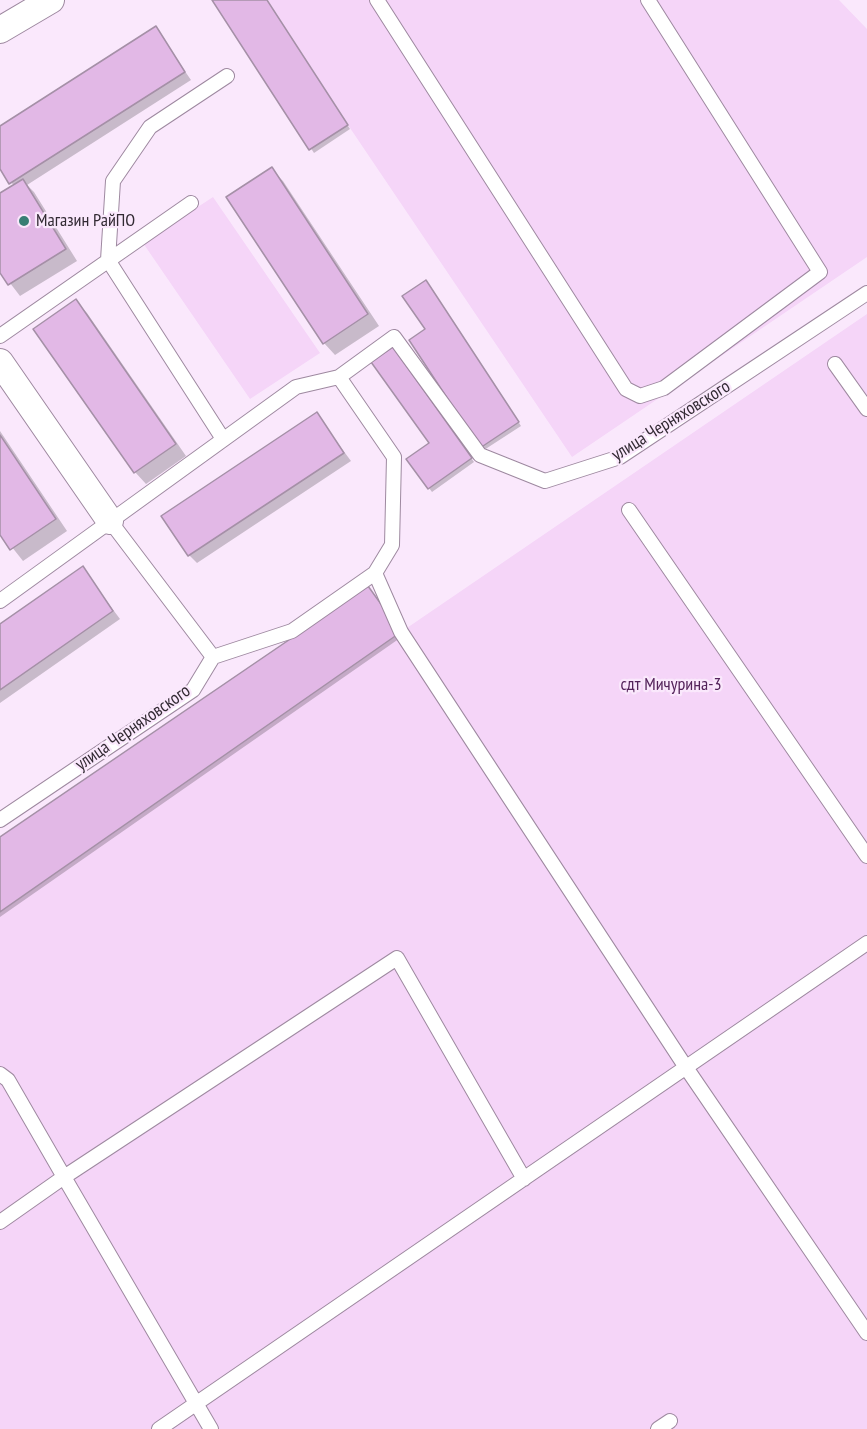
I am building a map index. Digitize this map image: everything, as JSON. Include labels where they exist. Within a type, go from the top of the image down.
[{"type":"street","points":[[0,30],[51,0]]},
{"type":"street","points":[[0,362],[110,521]]},
{"type":"lane","points":[[377,0],[626,390],[640,396],[664,388],[820,272],[648,0]]},
{"type":"lane","points":[[223,439],[108,260],[113,181],[150,127],[227,76]]},
{"type":"lane","points":[[0,336],[191,204]]},
{"type":"lane","name":"улица Черняховского","points":[[339,377],[394,337],[480,455],[545,481],[620,457],[867,293]]},
{"type":"lane","points":[[835,364],[867,409]]},
{"type":"lane","points":[[1,598],[296,387],[339,377],[394,457],[392,545],[375,573],[292,631],[213,657],[110,521]]},
{"type":"lane","points":[[629,510],[867,856]]},
{"type":"lane","points":[[375,573],[401,632],[685,1066],[867,1333]]},
{"type":"lane","name":"улица Черняховского","points":[[0,819],[193,690],[213,657]]},
{"type":"lane","points":[[159,1429],[867,943]]},
{"type":"lane","points":[[0,1222],[64,1177],[397,958],[524,1179]]},
{"type":"lane","points":[[0,1074],[8,1080],[211,1429]]},
{"type":"green space","points":[[267,0],[839,0],[867,29],[867,257],[572,457],[348,125]]},
{"type":"green space","points":[[213,197],[320,353],[250,399],[143,243]]},
{"type":"green space","name":"сдт Мичурина-3","points":[[867,314],[867,1429],[0,1429],[0,912],[401,632]]},
{"type":"building","points":[[212,0],[267,0],[348,125],[309,150]]},
{"type":"building","points":[[156,26],[185,72],[9,184],[0,169],[0,126]]},
{"type":"building","points":[[272,167],[368,314],[323,344],[226,197]]},
{"type":"building","name":"Магазин РайПО","points":[[23,179],[66,249],[8,285],[0,273],[0,193]]},
{"type":"building","points":[[426,280],[519,422],[480,448],[409,340],[425,329],[402,296]]},
{"type":"building","points":[[76,299],[176,444],[134,473],[33,329]]},
{"type":"building","points":[[393,347],[472,458],[428,489],[406,459],[429,443],[371,362]]},
{"type":"building","points":[[317,412],[344,453],[188,556],[161,516]]},
{"type":"building","points":[[0,435],[56,519],[10,550],[0,535]]},
{"type":"building","points":[[83,566],[113,611],[0,690],[0,624]]},
{"type":"building","points":[[368,586],[401,632],[0,912],[0,837]]},
{"type":"place","name":"Магазин РайПО","points":[[24,221]]}]
